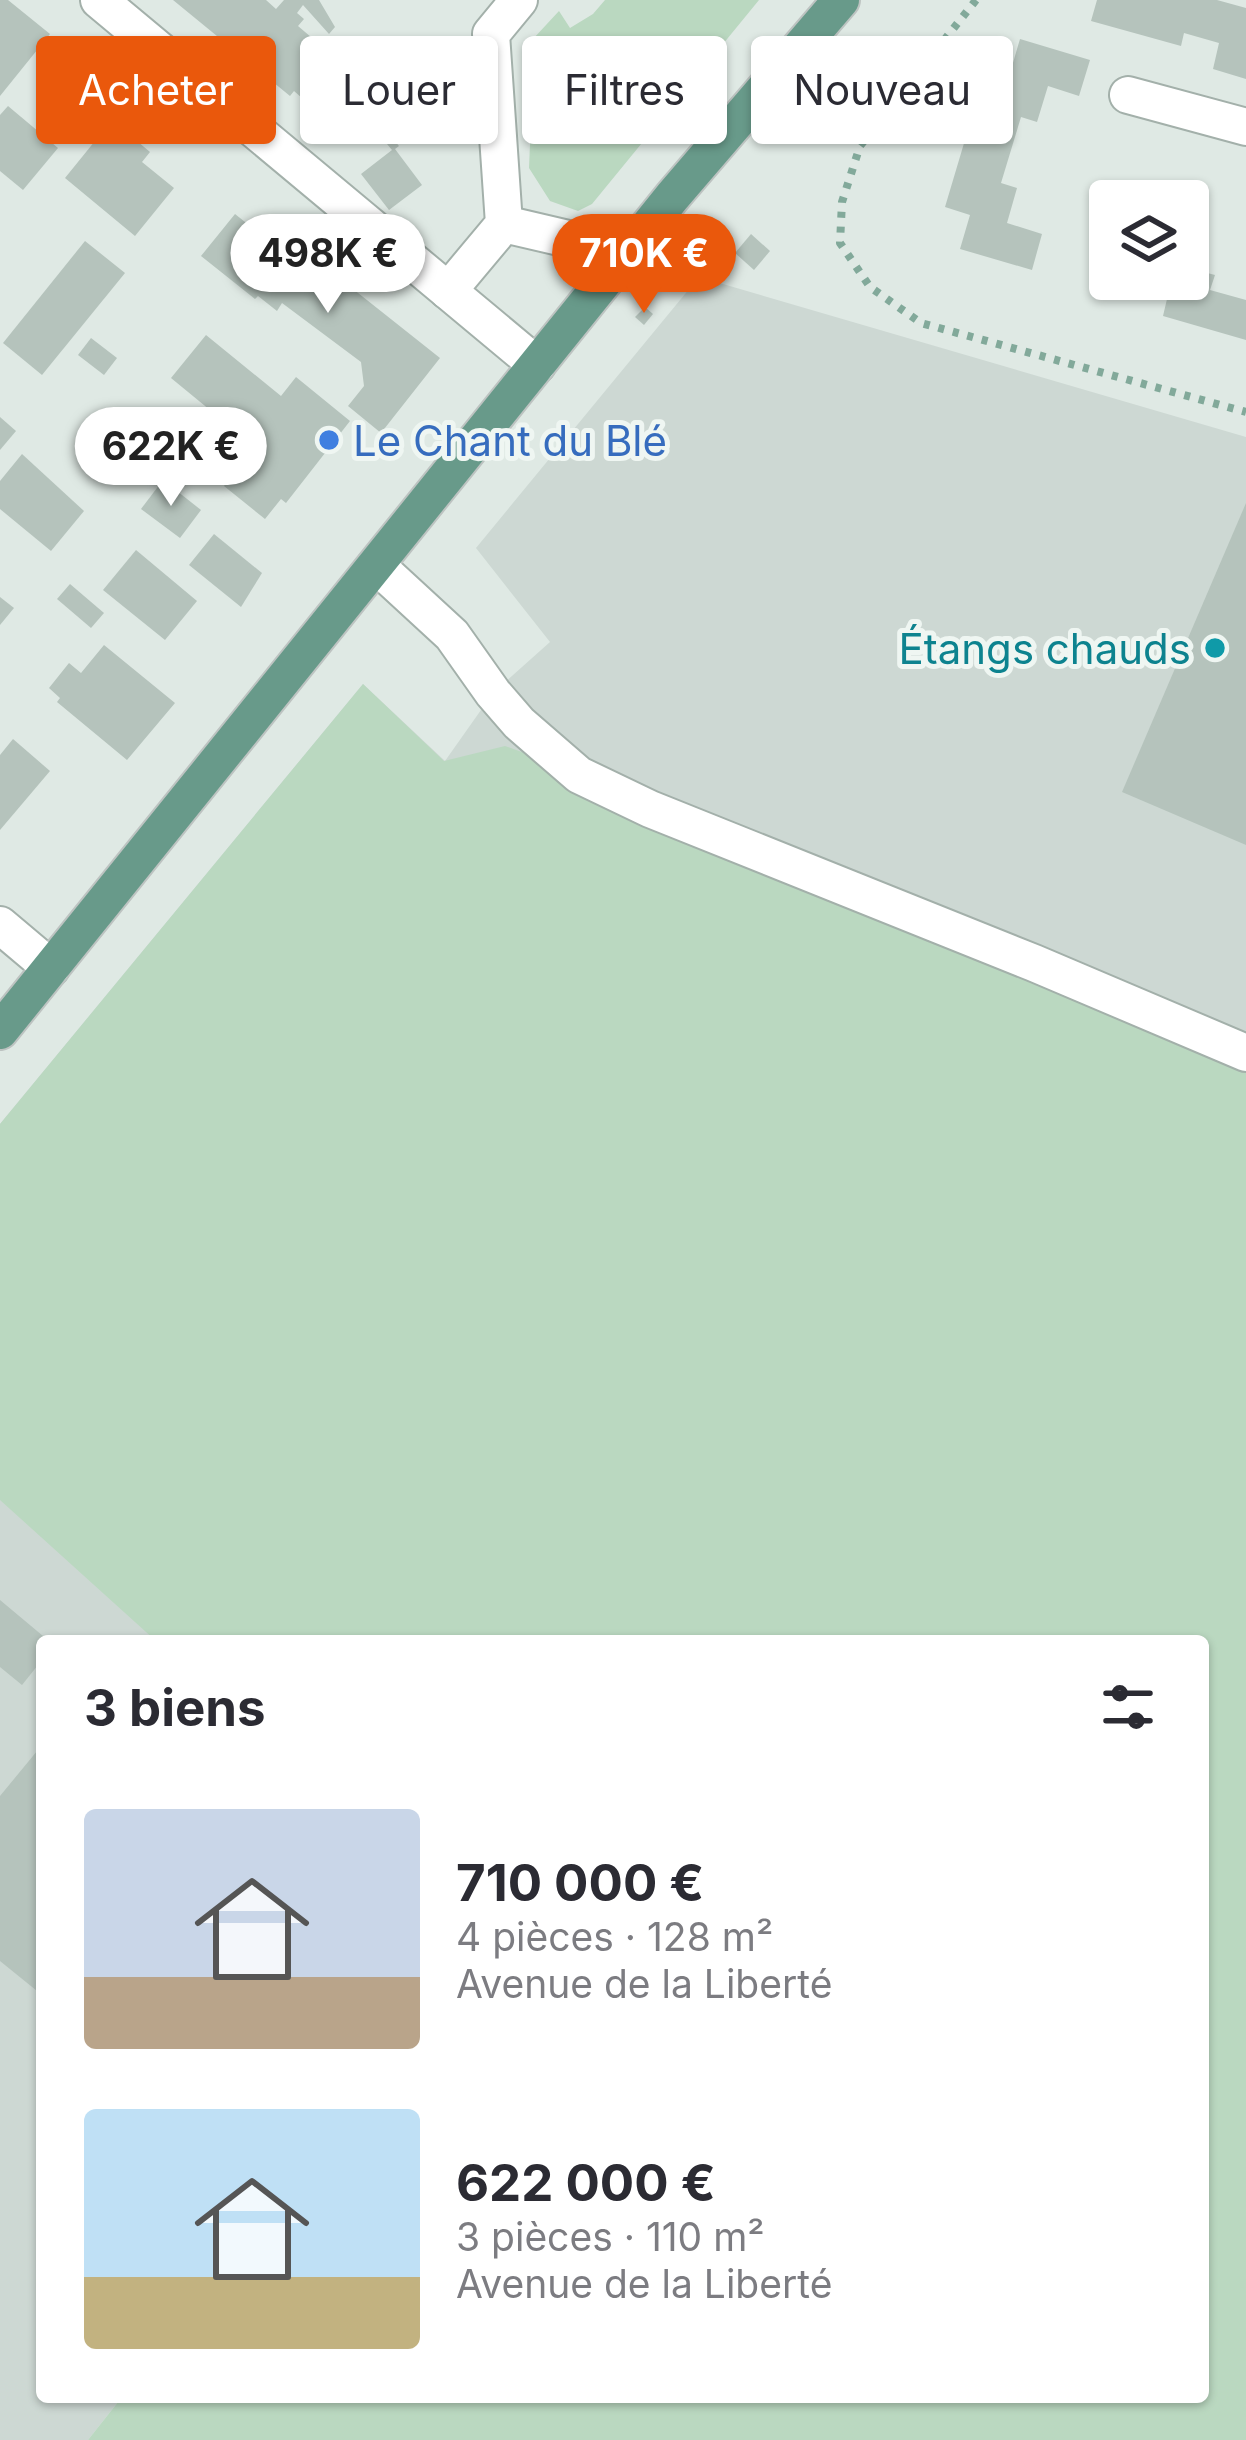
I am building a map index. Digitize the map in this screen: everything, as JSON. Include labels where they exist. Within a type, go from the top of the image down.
[{"type":"main road","points":[[0,1031],[628,253],[841,0]]},
{"type":"street","points":[[99,0],[537,365]]},
{"type":"street","points":[[448,291],[505,224],[491,34],[519,0]]},
{"type":"street","points":[[1129,95],[1246,127]]},
{"type":"street","points":[[505,224],[628,253]]},
{"type":"street","points":[[376,566],[452,635],[519,723],[579,775],[736,845],[1246,1053]]},
{"type":"street","points":[[0,925],[51,968]]},
{"type":"path","points":[[976,0],[860,146],[842,202],[840,243],[869,287],[921,323],[1246,412]]},
{"type":"shaded area","points":[[699,277],[1246,437],[1246,2440],[1209,2403],[1209,1635],[36,1635],[36,2403],[117,2403],[88,2440],[0,2440],[0,1124],[363,684],[445,761],[493,693],[550,642],[476,548]]},
{"type":"green space","points":[[605,0],[759,0],[727,39],[536,36],[559,11],[570,28]]},
{"type":"green space","points":[[530,144],[641,144],[592,204],[578,211],[550,201],[529,168]]},
{"type":"green space","points":[[363,684],[444,761],[505,746],[668,805],[1246,1068],[1246,2440],[88,2440],[117,2403],[1209,2403],[1209,1635],[149,1635],[0,1500],[0,1124]]},
{"type":"building","points":[[0,0],[8,0],[50,34],[36,36],[36,51],[0,96]]},
{"type":"building","points":[[173,0],[266,0],[276,9],[284,0],[319,0],[335,27],[329,34],[303,5],[297,13],[304,19],[298,26],[310,36],[300,36],[300,96],[294,91],[290,96],[276,85],[276,36],[217,36]]},
{"type":"building","points":[[1097,0],[1217,0],[1246,8],[1246,79],[1213,69],[1219,43],[1184,33],[1181,46],[1091,21]]},
{"type":"building","points":[[1020,39],[1090,60],[1079,96],[1048,86],[1037,122],[1021,117],[1013,143],[1013,63]]},
{"type":"building","points":[[8,106],[36,130],[36,144],[58,148],[23,190],[0,171],[0,115]]},
{"type":"building","points":[[93,144],[140,144],[150,152],[142,162],[174,188],[135,236],[65,178]]},
{"type":"building","points":[[387,144],[397,144],[395,149],[422,185],[389,210],[361,174],[392,150]]},
{"type":"building","points":[[964,144],[1013,144],[1001,183],[1017,188],[1007,223],[1042,234],[1032,270],[960,249],[970,215],[945,207]]},
{"type":"building","points":[[235,214],[289,257],[296,247],[319,262],[440,358],[381,433],[348,406],[364,386],[361,362],[282,303],[277,311],[258,296],[255,299],[201,256]]},
{"type":"building","points":[[751,234],[770,251],[754,270],[735,253]]},
{"type":"building","points":[[85,241],[125,273],[42,375],[3,343]]},
{"type":"building","points":[[1209,273],[1215,275],[1210,290],[1246,300],[1246,340],[1163,316],[1167,300],[1209,300]]},
{"type":"building","points":[[645,307],[653,314],[644,325],[635,317]]},
{"type":"building","points":[[206,335],[281,396],[296,377],[350,421],[286,503],[281,499],[265,519],[224,486],[255,447],[171,378]]},
{"type":"building","points":[[91,338],[117,358],[104,375],[78,355]]},
{"type":"building","points":[[0,417],[16,431],[0,450]]},
{"type":"building","points":[[22,454],[84,511],[51,551],[0,509],[0,481]]},
{"type":"building","points":[[163,480],[201,510],[180,538],[141,509]]},
{"type":"building","name":"Étangs chauds","points":[[1246,503],[1246,845],[1122,792]]},
{"type":"building","points":[[214,534],[262,573],[241,607],[189,565]]},
{"type":"building","points":[[136,550],[197,601],[165,640],[103,590]]},
{"type":"building","points":[[70,584],[104,613],[91,628],[57,599]]},
{"type":"building","points":[[0,597],[14,608],[0,625]]},
{"type":"building","points":[[104,645],[175,703],[127,760],[57,702],[60,698],[49,688],[69,663],[81,673]]},
{"type":"building","points":[[13,739],[50,771],[0,830],[0,755]]},
{"type":"building","points":[[0,1600],[42,1635],[36,1635],[36,1668],[22,1685],[0,1667]]},
{"type":"building","points":[[36,1752],[36,1990],[0,1961],[0,1796]]},
{"type":"place","name":"Le Chant du Blé","points":[[329,440]]},
{"type":"place","name":"Étangs chauds","points":[[1215,648]]}]
